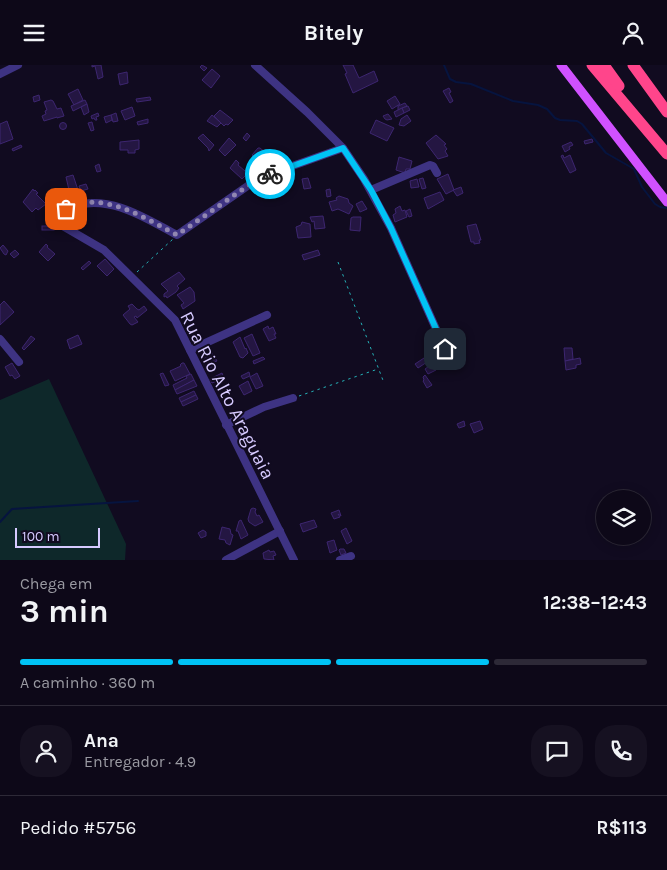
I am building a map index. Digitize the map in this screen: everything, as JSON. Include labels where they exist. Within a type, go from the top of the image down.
[{"type":"highway","points":[[592,65],[667,153]]},
{"type":"highway","points":[[604,65],[667,153]]},
{"type":"highway","points":[[633,65],[667,112]]},
{"type":"main road","points":[[561,65],[667,202]]},
{"type":"street","points":[[0,74],[18,65]]},
{"type":"street","points":[[255,65],[343,148],[371,190],[391,228],[445,349]]},
{"type":"street","points":[[177,235],[249,185],[267,175],[343,148]]},
{"type":"street","points":[[371,190],[430,165],[433,166],[437,173]]},
{"type":"street","name":"Rua Rio Alto Araguaia","points":[[177,235],[138,215],[102,204],[79,204],[70,207],[61,214],[59,220],[61,225],[104,250],[175,320],[294,560]]},
{"type":"street","points":[[190,350],[267,315]]},
{"type":"street","points":[[0,339],[19,363]]},
{"type":"street","points":[[226,425],[264,407],[294,397]]},
{"type":"street","points":[[226,560],[280,531]]},
{"type":"street","points":[[340,560],[350,556]]},
{"type":"path","points":[[133,277],[177,235]]},
{"type":"path","points":[[338,262],[384,383]]},
{"type":"path","points":[[294,397],[378,369]]},
{"type":"green space","points":[[49,379],[126,544],[125,560],[0,560],[0,400]]},
{"type":"building","points":[[92,65],[101,65],[103,77],[98,79],[95,66],[92,67]]},
{"type":"building","points":[[202,65],[207,68],[204,71],[200,67]]},
{"type":"building","points":[[343,65],[353,65],[359,78],[374,71],[378,81],[353,93]]},
{"type":"building","points":[[212,69],[220,76],[211,88],[202,80]]},
{"type":"building","points":[[127,72],[128,83],[120,85],[118,74]]},
{"type":"building","points":[[449,88],[453,101],[450,103],[443,91]]},
{"type":"building","points":[[78,89],[83,100],[74,105],[68,94]]},
{"type":"building","points":[[39,95],[40,100],[34,102],[33,97]]},
{"type":"building","points":[[395,96],[400,104],[392,109],[387,101]]},
{"type":"building","points":[[150,97],[151,100],[137,102],[136,99]]},
{"type":"building","points":[[51,100],[57,109],[61,108],[64,116],[44,121],[42,116],[46,114],[45,111],[47,110],[44,102]]},
{"type":"building","points":[[85,100],[87,104],[73,111],[71,106]]},
{"type":"building","points":[[405,103],[407,106],[398,110],[398,106]]},
{"type":"building","points":[[87,104],[89,112],[84,115],[81,107]]},
{"type":"building","points":[[408,106],[410,110],[404,113],[402,108]]},
{"type":"building","points":[[132,107],[135,116],[125,120],[121,111]]},
{"type":"building","points":[[402,108],[404,113],[396,117],[394,112]]},
{"type":"building","points":[[220,110],[233,120],[228,125],[224,126],[214,116]]},
{"type":"building","points":[[98,113],[97,120],[92,119],[91,116]]},
{"type":"building","points":[[116,113],[118,121],[113,122],[111,115]]},
{"type":"building","points":[[388,114],[392,119],[385,119],[383,116]]},
{"type":"building","points":[[111,115],[112,120],[106,123],[104,117]]},
{"type":"building","points":[[212,115],[221,123],[217,127],[207,121]]},
{"type":"building","points":[[407,115],[411,121],[404,126],[399,125],[401,119]]},
{"type":"building","points":[[148,119],[148,123],[138,125],[137,122]]},
{"type":"building","points":[[376,120],[394,128],[387,141],[370,133]]},
{"type":"building","points":[[7,121],[13,139],[0,144],[0,124]]},
{"type":"building","points":[[92,122],[94,130],[91,131],[88,123]]},
{"type":"building","points":[[63,123],[66,126],[63,129],[60,126]]},
{"type":"building","points":[[247,133],[250,136],[246,141],[243,138]]},
{"type":"building","points":[[203,134],[214,145],[209,151],[198,138]]},
{"type":"building","points":[[436,135],[446,144],[444,145],[447,149],[445,151],[448,156],[438,159],[426,143]]},
{"type":"building","points":[[229,138],[236,145],[225,156],[219,150]]},
{"type":"building","points":[[592,139],[593,142],[585,144],[584,141]]},
{"type":"building","points":[[139,140],[139,149],[135,150],[135,153],[128,153],[128,150],[120,150],[120,142]]},
{"type":"building","points":[[571,142],[573,145],[565,152],[562,146]]},
{"type":"building","points":[[21,145],[22,147],[13,151],[12,149]]},
{"type":"building","points":[[258,148],[271,157],[271,160],[266,165],[269,168],[266,169],[252,155]]},
{"type":"building","points":[[563,155],[564,158],[570,155],[576,170],[570,173],[561,156]]},
{"type":"building","points":[[399,157],[412,161],[410,169],[406,169],[405,173],[396,170]]},
{"type":"building","points":[[236,160],[239,163],[238,165],[249,172],[242,179],[230,168]]},
{"type":"building","points":[[99,164],[101,171],[97,172],[95,166]]},
{"type":"building","points":[[448,174],[454,190],[446,194],[437,179]]},
{"type":"building","points":[[73,175],[79,193],[70,195],[69,191],[72,189],[69,190],[66,177]]},
{"type":"building","points":[[308,178],[311,188],[304,189],[302,179]]},
{"type":"building","points":[[423,178],[426,188],[422,189],[419,179]]},
{"type":"building","points":[[417,179],[419,187],[411,188],[410,181]]},
{"type":"building","points":[[86,184],[88,189],[81,191],[79,186]]},
{"type":"building","points":[[461,187],[463,193],[457,196],[453,190]]},
{"type":"building","points":[[33,189],[46,204],[32,212],[23,202]]},
{"type":"building","points":[[330,189],[331,196],[327,197],[326,190]]},
{"type":"building","points":[[440,192],[444,200],[428,209],[424,198]]},
{"type":"building","points":[[339,196],[348,199],[349,203],[353,206],[349,214],[338,209],[332,211],[329,202],[337,200],[336,198]]},
{"type":"building","points":[[362,201],[367,209],[360,212],[356,204]]},
{"type":"building","points":[[400,206],[402,211],[405,210],[407,217],[395,222],[393,215],[396,213],[395,209]]},
{"type":"building","points":[[410,209],[412,216],[409,217],[406,211]]},
{"type":"building","points":[[323,216],[325,228],[315,229],[314,221],[312,222],[310,217]]},
{"type":"building","points":[[361,217],[360,231],[350,230],[351,218]]},
{"type":"building","points":[[302,222],[310,224],[311,237],[298,238],[296,227],[301,225]]},
{"type":"building","points":[[476,224],[481,240],[479,240],[480,243],[474,244],[474,242],[471,242],[467,226]]},
{"type":"building","points":[[42,226],[54,226],[54,230],[42,230]]},
{"type":"building","points":[[46,244],[55,254],[48,261],[39,252]]},
{"type":"building","points":[[3,245],[8,251],[6,255],[0,248]]},
{"type":"building","points":[[15,250],[19,254],[14,258],[10,254]]},
{"type":"building","points":[[318,250],[320,255],[304,260],[302,255]]},
{"type":"building","points":[[105,259],[114,269],[107,276],[97,266]]},
{"type":"building","points":[[89,261],[91,263],[83,270],[81,268]]},
{"type":"building","points":[[179,272],[185,279],[177,286],[179,288],[176,292],[167,298],[166,296],[164,297],[164,294],[168,291],[161,284]]},
{"type":"building","points":[[190,287],[194,292],[195,301],[183,309],[181,305],[184,303],[177,295]]},
{"type":"building","points":[[4,301],[14,312],[0,325],[0,305]]},
{"type":"building","points":[[132,304],[139,310],[144,306],[147,310],[137,318],[136,316],[134,317],[138,322],[132,325],[123,315],[130,309],[128,306]]},
{"type":"building","points":[[268,326],[269,329],[273,327],[276,334],[274,334],[276,338],[269,341],[263,329]]},
{"type":"building","points":[[252,334],[260,353],[253,356],[244,338]]},
{"type":"building","points":[[78,335],[82,344],[70,349],[67,340]]},
{"type":"building","points":[[31,336],[35,339],[24,350],[22,348]]},
{"type":"building","points":[[240,337],[248,353],[243,358],[240,357],[233,342]]},
{"type":"building","points":[[564,348],[572,348],[573,359],[565,361]]},
{"type":"building","points":[[211,351],[217,361],[214,362],[217,367],[209,371],[202,355]]},
{"type":"building","points":[[263,357],[265,359],[254,364],[253,361]]},
{"type":"building","points":[[424,358],[427,362],[418,368],[415,364]]},
{"type":"building","points":[[580,358],[581,364],[576,365],[576,368],[566,370],[565,361]]},
{"type":"building","points":[[12,363],[20,376],[15,379],[12,375],[10,376],[5,367]]},
{"type":"building","points":[[184,363],[190,374],[175,381],[170,371],[181,366]]},
{"type":"building","points":[[432,364],[436,370],[428,374],[425,369]]},
{"type":"building","points":[[249,372],[250,376],[243,379],[241,376]]},
{"type":"building","points":[[163,373],[169,385],[165,386],[160,374]]},
{"type":"building","points":[[222,373],[224,378],[212,383],[210,379]]},
{"type":"building","points":[[257,373],[263,386],[256,389],[250,377]]},
{"type":"building","points":[[191,374],[194,380],[175,390],[173,385]]},
{"type":"building","points":[[425,375],[432,385],[427,388],[423,381]]},
{"type":"building","points":[[194,380],[197,386],[177,394],[175,390]]},
{"type":"building","points":[[248,381],[252,391],[244,395],[239,386]]},
{"type":"building","points":[[194,391],[196,395],[181,402],[179,398]]},
{"type":"building","points":[[196,395],[198,399],[183,406],[181,402]]},
{"type":"building","points":[[464,421],[465,426],[459,428],[457,424]]},
{"type":"building","points":[[480,421],[483,429],[474,433],[470,424]]},
{"type":"building","points":[[253,508],[256,509],[257,516],[259,515],[263,522],[255,526],[248,519]]},
{"type":"building","points":[[339,510],[341,516],[338,514],[340,517],[334,519],[331,513]]},
{"type":"building","points":[[241,520],[248,535],[241,539],[238,531],[236,531]]},
{"type":"building","points":[[314,520],[317,527],[303,532],[300,524]]},
{"type":"building","points":[[222,527],[230,529],[233,535],[230,545],[225,540],[219,539]]},
{"type":"building","points":[[346,528],[352,541],[347,544],[341,531]]},
{"type":"building","points":[[203,530],[206,532],[206,536],[201,538],[198,533]]},
{"type":"building","points":[[334,540],[337,550],[330,553],[327,542]]},
{"type":"building","points":[[340,549],[344,549],[346,553],[341,555]]},
{"type":"building","points":[[269,550],[270,552],[274,551],[276,555],[273,556],[274,560],[264,559],[263,553]]},
{"type":"waterway","points":[[444,65],[450,79],[456,82],[471,84],[513,101],[538,105],[547,109],[555,118],[577,121],[582,124],[606,153],[634,169],[642,187],[655,204],[667,208]]},
{"type":"waterway","points":[[0,522],[12,509],[138,501]]},
{"type":"way so far","points":[[66,209],[84,203],[115,206],[138,215],[177,235],[249,185],[270,174]]},
{"type":"route","points":[[270,174],[343,148],[371,190],[391,228],[445,349]]}]
